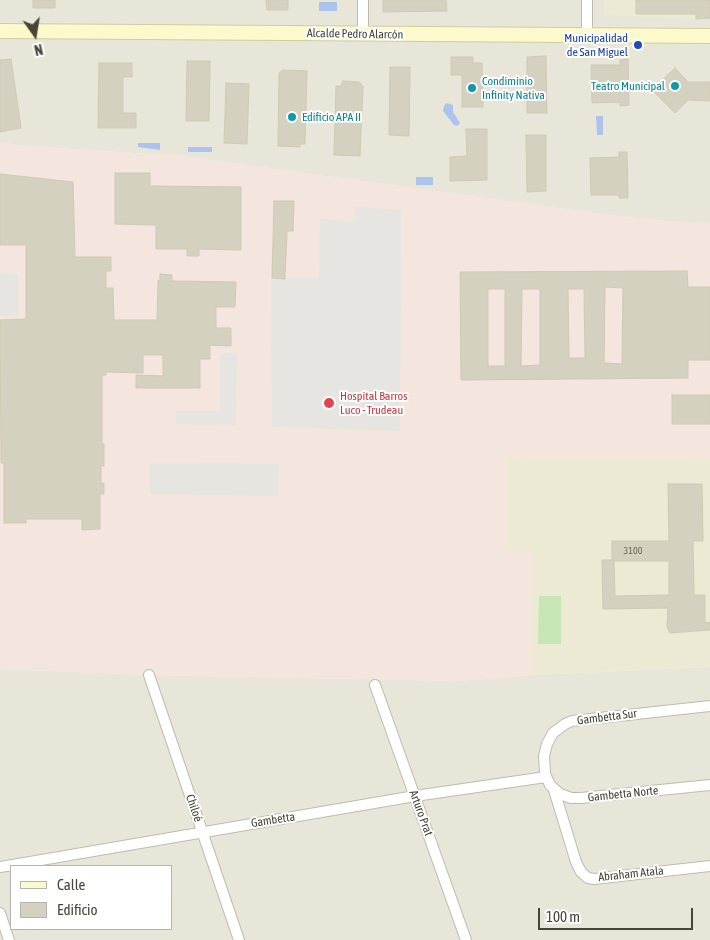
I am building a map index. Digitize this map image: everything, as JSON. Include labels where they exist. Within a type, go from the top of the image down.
[{"type":"street","points":[[363,0],[363,34]]},
{"type":"street","points":[[587,0],[587,35]]},
{"type":"street","name":"Alcalde Pedro Alarcón","points":[[0,31],[710,36]]},
{"type":"street","name":"Chiloé","points":[[149,675],[239,940]]},
{"type":"street","name":"Arturo Prat","points":[[375,685],[466,940]]},
{"type":"street","name":"Gambetta Sur","points":[[546,776],[544,756],[548,739],[558,728],[568,722],[579,719],[710,706]]},
{"type":"street","points":[[546,776],[554,790]]},
{"type":"street","name":"Gambetta","points":[[12,865],[415,796],[546,776]]},
{"type":"street","name":"Gambetta Norte","points":[[554,790],[567,797],[581,798],[710,784]]},
{"type":"street","name":"Abraham Atala","points":[[554,790],[577,866],[583,875],[588,878],[594,879],[710,866]]},
{"type":"street","points":[[0,913],[9,940]]},
{"type":"shaded area","points":[[0,0],[710,0],[710,224],[638,219],[181,156],[25,146],[0,142]]},
{"type":"shaded area","points":[[604,0],[695,0],[696,19],[604,15]]},
{"type":"shaded area","name":"Hospital Barros Luco - Trudeau","points":[[0,142],[25,146],[181,156],[638,219],[710,224],[710,458],[505,457],[506,545],[512,551],[531,551],[531,675],[461,681],[149,675],[0,669]]},
{"type":"shaded area","points":[[355,207],[401,210],[400,431],[272,427],[271,278],[319,278],[320,219],[354,221]]},
{"type":"shaded area","points":[[0,272],[18,274],[18,316],[0,316]]},
{"type":"shaded area","points":[[220,353],[237,353],[236,425],[176,424],[176,411],[220,411]]},
{"type":"shaded area","points":[[505,457],[710,458],[710,667],[531,675],[531,551],[512,551],[506,545]]},
{"type":"shaded area","points":[[150,463],[279,464],[278,496],[150,494]]},
{"type":"shaded area","points":[[710,667],[710,940],[0,940],[0,669],[149,675],[461,681],[531,675]]},
{"type":"green space","points":[[539,596],[561,596],[561,644],[538,644]]},
{"type":"water","points":[[319,2],[337,2],[337,11],[319,11]]},
{"type":"water","points":[[446,103],[453,105],[453,112],[460,123],[457,126],[454,125],[443,111]]},
{"type":"water","points":[[596,116],[603,116],[603,135],[597,135]]},
{"type":"water","points":[[138,143],[160,143],[160,150],[138,147]]},
{"type":"water","points":[[188,147],[212,147],[212,152],[188,152]]},
{"type":"water","points":[[416,177],[433,177],[433,185],[416,185]]},
{"type":"building","points":[[33,0],[55,0],[55,8],[33,8]]},
{"type":"building","points":[[266,0],[288,0],[288,10],[267,10]]},
{"type":"building","points":[[383,0],[446,0],[447,11],[383,12]]},
{"type":"building","points":[[636,0],[710,0],[710,18],[696,19],[696,14],[636,14]]},
{"type":"building","points":[[546,56],[547,113],[527,113],[527,57]]},
{"type":"building","name":"Condiminio Infinity Nativa","points":[[451,57],[473,57],[473,63],[482,63],[483,107],[462,107],[462,75],[451,75]]},
{"type":"building","points":[[11,59],[21,128],[0,132],[0,60]]},
{"type":"building","points":[[628,59],[629,105],[620,106],[620,102],[592,103],[591,65],[620,65],[620,60]]},
{"type":"building","points":[[187,61],[210,61],[209,121],[186,121]]},
{"type":"building","points":[[99,63],[132,63],[132,77],[123,77],[123,113],[136,113],[136,128],[98,128]]},
{"type":"building","points":[[390,67],[410,67],[409,136],[389,135]]},
{"type":"building","name":"Teatro Municipal","points":[[675,68],[688,82],[710,82],[710,101],[688,100],[675,113],[652,90]]},
{"type":"building","name":"Edificio APA II","points":[[283,70],[307,71],[305,144],[300,144],[300,147],[278,146],[279,73]]},
{"type":"building","points":[[343,81],[359,82],[363,86],[360,156],[334,155],[336,86],[341,86]]},
{"type":"building","points":[[226,83],[249,84],[247,144],[224,143]]},
{"type":"building","points":[[466,129],[487,129],[487,180],[450,181],[450,157],[467,156]]},
{"type":"building","points":[[526,135],[546,135],[546,191],[527,192]]},
{"type":"building","points":[[619,152],[627,152],[628,198],[619,198],[619,195],[591,195],[590,158],[619,157]]},
{"type":"building","points":[[115,173],[150,173],[150,186],[241,187],[241,250],[199,249],[199,256],[187,256],[187,249],[156,249],[156,225],[115,224]]},
{"type":"building","points":[[0,174],[73,182],[75,257],[111,257],[111,271],[106,271],[106,288],[113,288],[114,320],[157,320],[158,280],[160,281],[160,274],[172,275],[172,281],[236,282],[235,307],[216,307],[216,328],[231,328],[231,346],[210,345],[210,359],[200,359],[200,388],[136,388],[136,375],[163,376],[163,355],[143,355],[143,373],[106,372],[106,375],[102,375],[102,444],[104,444],[104,466],[101,466],[101,483],[104,483],[104,494],[100,494],[100,529],[82,530],[82,519],[26,519],[26,523],[4,523],[4,463],[1,463],[0,320],[26,319],[26,245],[0,245]]},
{"type":"building","points":[[274,201],[294,201],[293,231],[287,231],[285,279],[272,278]]},
{"type":"building","points":[[687,271],[688,287],[710,287],[710,360],[688,360],[688,378],[461,380],[460,272]],"holes":[[[605,287],[623,288],[622,364],[604,363]],[[488,289],[505,289],[505,366],[488,366]],[[522,289],[540,289],[540,365],[521,366]],[[568,289],[584,289],[585,358],[569,358]]]},
{"type":"building","points":[[672,395],[710,395],[710,424],[672,424]]},
{"type":"building","points":[[668,484],[702,484],[703,541],[693,541],[694,595],[705,595],[705,623],[710,622],[710,630],[670,633],[667,627],[668,608],[603,609],[602,560],[612,560],[612,541],[669,541]],"holes":[[[614,561],[669,561],[669,595],[615,596]]]},
{"type":"place","name":"Municipalidad de San Miguel","points":[[638,45]]},
{"type":"place","name":"Teatro Municipal","points":[[675,86]]},
{"type":"place","name":"Condiminio Infinity Nativa","points":[[472,88]]},
{"type":"place","name":"Edificio APA II","points":[[292,117]]},
{"type":"place","name":"Hospital Barros Luco - Trudeau","points":[[329,403]]}]
